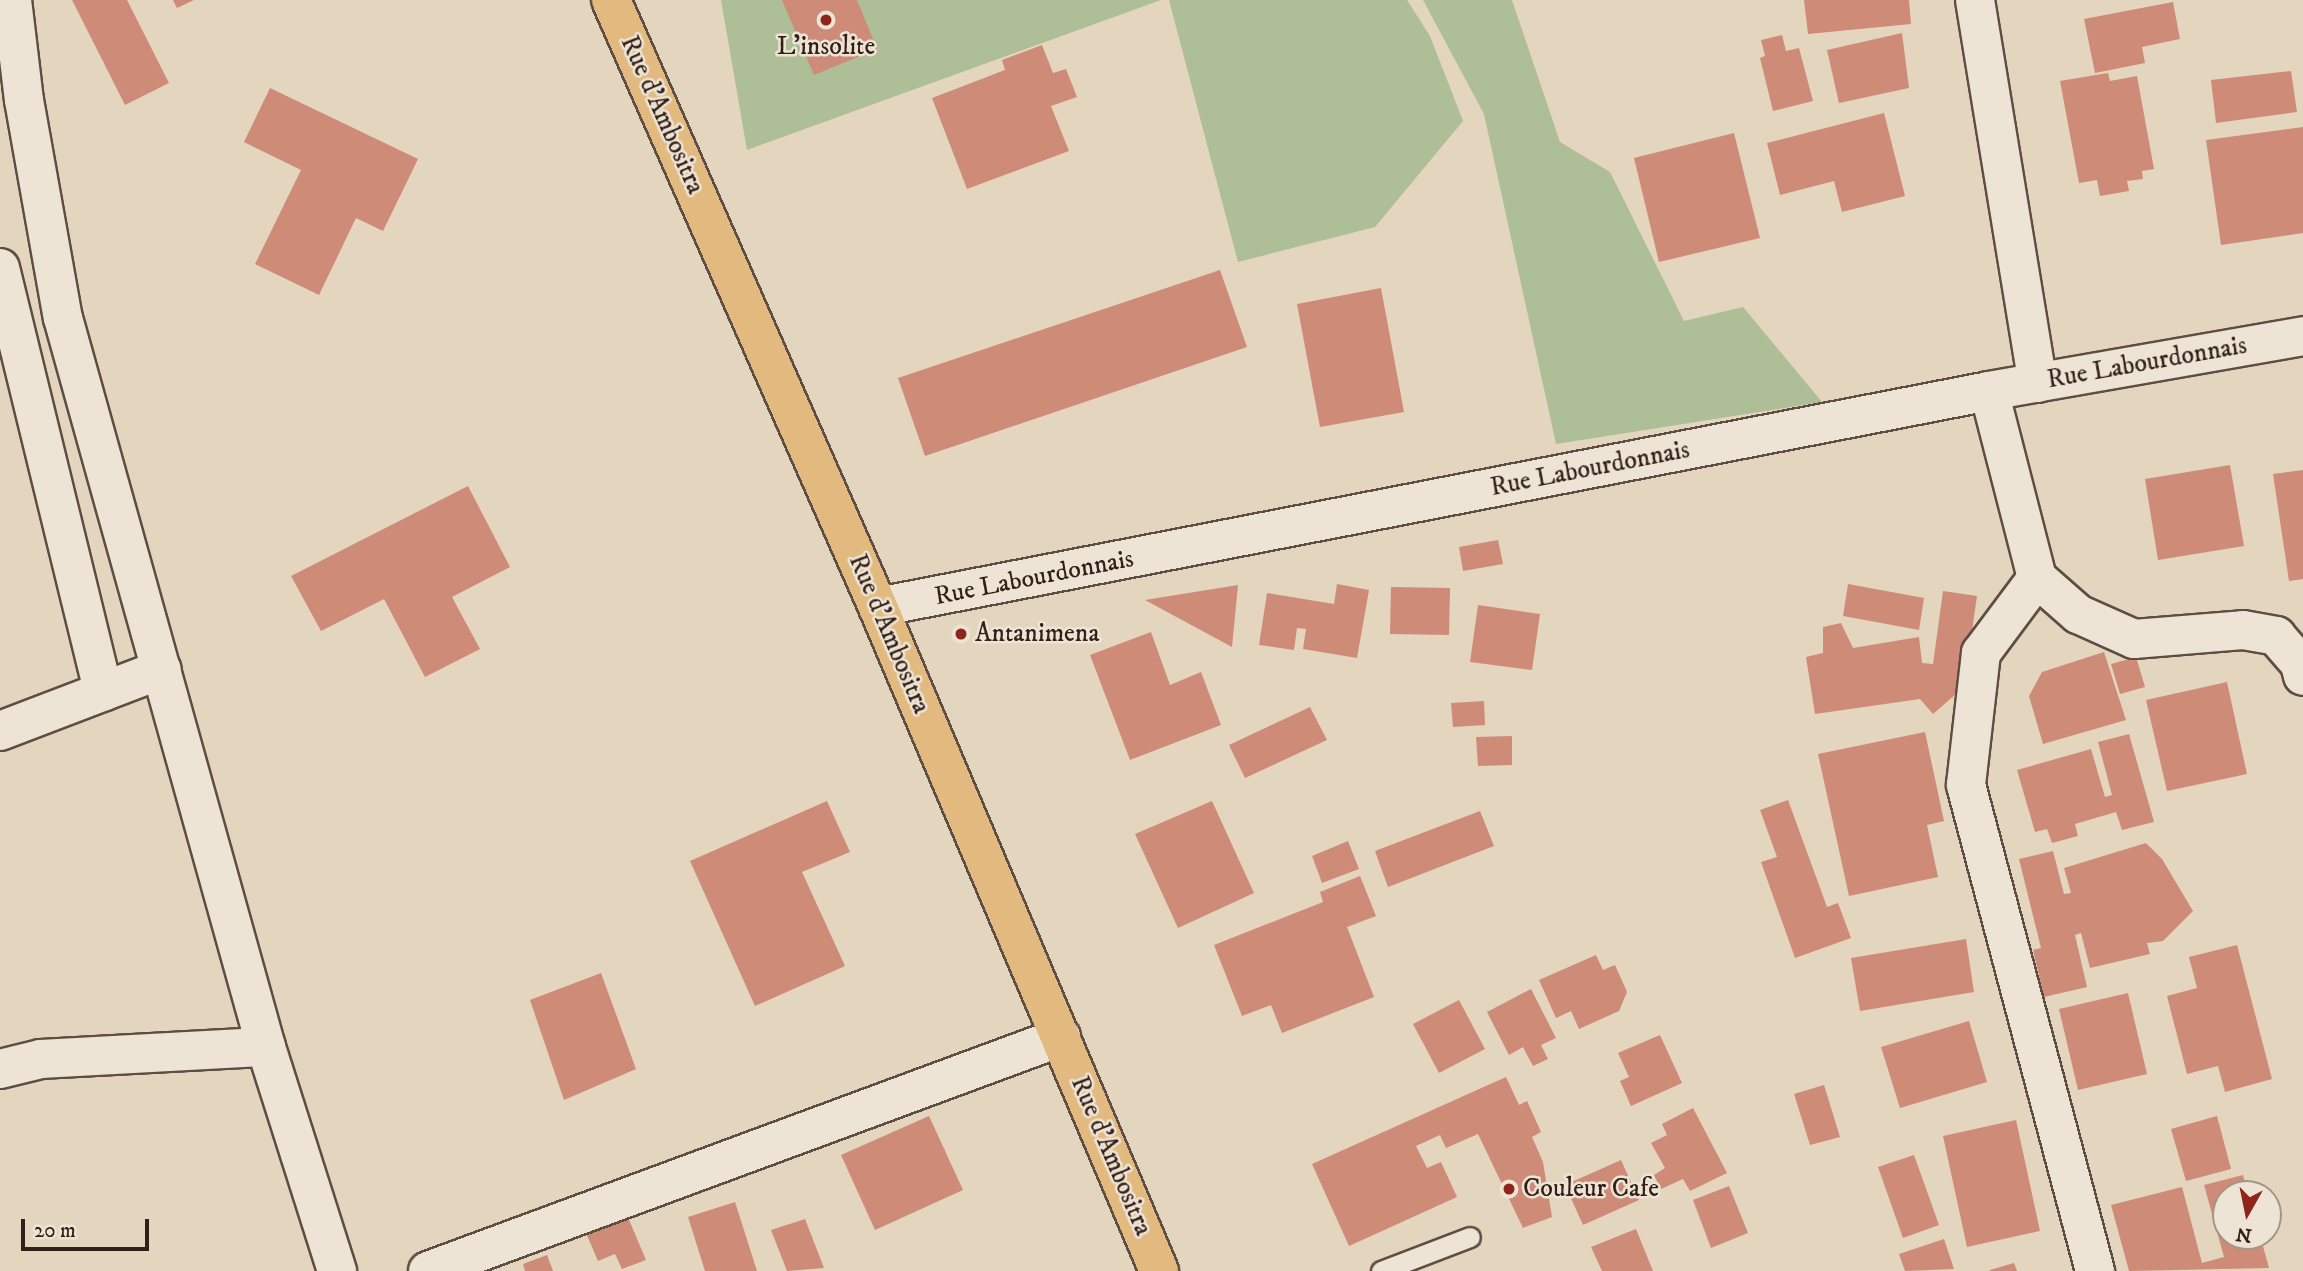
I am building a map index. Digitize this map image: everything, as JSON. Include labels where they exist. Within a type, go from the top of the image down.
[{"type":"main road","name":"Rue d'Ambositra","points":[[611,0],[878,607],[1159,1271]]},
{"type":"street","points":[[12,0],[24,100],[63,318],[266,1047],[337,1271]]},
{"type":"street","points":[[1975,0],[2038,383]]},
{"type":"street","points":[[0,268],[103,692]]},
{"type":"street","name":"Rue Labourdonnais","points":[[878,607],[1989,391],[2303,336]]},
{"type":"street","points":[[1989,391],[2036,578],[2078,614],[2134,639],[2243,630],[2276,635],[2300,664],[2303,676]]},
{"type":"street","points":[[2036,578],[1981,653],[1966,785],[2095,1271]]},
{"type":"street","points":[[0,731],[162,669]]},
{"type":"street","points":[[428,1271],[1060,1037]]},
{"type":"street","points":[[0,1069],[41,1059],[266,1047]]},
{"type":"lane","points":[[1381,1271],[1470,1237]]},
{"type":"green space","points":[[721,0],[1161,0],[747,150]]},
{"type":"green space","points":[[1169,0],[1407,0],[1430,36],[1463,121],[1375,227],[1238,262]]},
{"type":"green space","points":[[1423,0],[1512,0],[1560,142],[1610,172],[1684,321],[1743,307],[1822,402],[1556,444],[1484,114]]},
{"type":"building","points":[[72,0],[127,0],[169,83],[125,105]]},
{"type":"building","points":[[173,0],[194,0],[177,8]]},
{"type":"building","points":[[782,0],[857,0],[877,49],[814,75]]},
{"type":"building","points":[[1804,0],[1909,0],[1911,24],[1808,34]]},
{"type":"building","points":[[2173,2],[2180,39],[2142,47],[2145,63],[2095,73],[2084,19]]},
{"type":"building","points":[[1902,33],[1909,88],[1839,103],[1827,50]]},
{"type":"building","points":[[1782,35],[1786,51],[1799,48],[1813,101],[1773,111],[1760,58],[1765,56],[1761,40]]},
{"type":"building","points":[[1042,45],[1053,73],[1066,69],[1077,97],[1051,106],[1069,151],[967,189],[932,98],[1005,70],[1002,60]]},
{"type":"building","points":[[2291,71],[2297,112],[2216,123],[2211,80]]},
{"type":"building","points":[[2108,73],[2110,81],[2137,76],[2154,169],[2142,171],[2143,179],[2127,181],[2129,191],[2100,196],[2097,180],[2079,183],[2060,81]]},
{"type":"building","points":[[270,88],[418,159],[383,231],[356,218],[319,295],[255,264],[301,170],[244,142]]},
{"type":"building","points":[[1884,113],[1905,196],[1842,212],[1834,181],[1780,195],[1767,143]]},
{"type":"building","points":[[2303,127],[2303,233],[2221,245],[2206,140]]},
{"type":"building","points":[[1734,133],[1760,238],[1659,262],[1634,158]]},
{"type":"building","points":[[1220,270],[1247,347],[925,456],[898,378]]},
{"type":"building","points":[[1381,288],[1404,412],[1320,427],[1297,304]]},
{"type":"building","points":[[2230,465],[2244,546],[2158,560],[2145,479]]},
{"type":"building","points":[[2303,470],[2303,579],[2289,581],[2273,474]]},
{"type":"building","points":[[468,486],[510,567],[452,597],[480,649],[425,677],[384,599],[321,631],[291,576]]},
{"type":"building","points":[[1498,540],[1503,564],[1463,571],[1459,547]]},
{"type":"building","points":[[1337,584],[1369,590],[1357,658],[1303,649],[1306,629],[1297,628],[1294,650],[1259,645],[1267,593],[1334,604]]},
{"type":"building","points":[[1848,584],[1924,598],[1919,630],[1843,616]]},
{"type":"building","points":[[1238,585],[1232,647],[1145,600]]},
{"type":"building","points":[[1391,587],[1450,588],[1449,635],[1390,634]]},
{"type":"building","points":[[1943,591],[1977,596],[1964,687],[1933,714],[1920,699],[1815,714],[1806,657],[1823,653],[1823,627],[1841,623],[1853,648],[1919,637],[1922,663],[1933,664]]},
{"type":"building","points":[[1478,605],[1540,614],[1532,670],[1470,662]]},
{"type":"building","points":[[1151,632],[1170,685],[1201,672],[1221,725],[1130,760],[1090,655]]},
{"type":"building","points":[[2104,652],[2126,720],[2043,744],[2029,696],[2042,672]]},
{"type":"building","points":[[2136,657],[2145,687],[2120,694],[2111,664]]},
{"type":"building","points":[[2227,682],[2247,774],[2167,791],[2146,700]]},
{"type":"building","points":[[1484,701],[1485,725],[1453,727],[1451,703]]},
{"type":"building","points":[[1310,707],[1327,740],[1245,778],[1229,745]]},
{"type":"building","points":[[1925,732],[1944,821],[1927,825],[1938,877],[1849,896],[1818,754]]},
{"type":"building","points":[[2129,734],[2154,822],[2122,830],[2116,812],[2075,824],[2078,836],[2052,843],[2047,829],[2035,832],[2017,770],[2091,749],[2105,797],[2112,795],[2098,742]]},
{"type":"building","points":[[1512,736],[1512,765],[1478,766],[1476,737]]},
{"type":"building","points":[[1788,800],[1827,907],[1838,903],[1851,938],[1795,958],[1761,862],[1777,857],[1760,810]]},
{"type":"building","points":[[827,801],[850,852],[802,872],[845,966],[755,1006],[690,861]]},
{"type":"building","points":[[1212,801],[1254,893],[1178,928],[1135,834]]},
{"type":"building","points":[[1480,811],[1494,846],[1388,887],[1375,851]]},
{"type":"building","points":[[1348,841],[1359,869],[1322,883],[1312,856]]},
{"type":"building","points":[[2146,843],[2162,859],[2193,911],[2163,941],[2147,943],[2150,954],[2090,968],[2081,933],[2075,935],[2087,987],[2044,997],[2033,950],[2041,948],[2019,859],[2053,851],[2064,894],[2071,893],[2064,868]]},
{"type":"building","points":[[1360,876],[1376,916],[1347,927],[1374,997],[1282,1033],[1271,1005],[1242,1016],[1214,945],[1323,902],[1320,892]]},
{"type":"building","points":[[1966,939],[1974,992],[1860,1011],[1851,958]]},
{"type":"building","points":[[2237,945],[2272,1079],[2225,1092],[2218,1066],[2187,1074],[2167,996],[2197,988],[2189,957]]},
{"type":"building","points":[[1596,955],[1603,970],[1615,965],[1627,992],[1619,1011],[1579,1029],[1571,1011],[1556,1018],[1539,980]]},
{"type":"building","points":[[601,973],[636,1069],[564,1100],[530,1000]]},
{"type":"building","points":[[1531,989],[1556,1038],[1541,1045],[1548,1059],[1533,1066],[1523,1047],[1509,1055],[1487,1012]]},
{"type":"building","points":[[2128,993],[2147,1074],[2078,1090],[2059,1009]]},
{"type":"building","points":[[1459,1000],[1485,1049],[1439,1073],[1413,1024]]},
{"type":"building","points":[[1969,1021],[1987,1082],[1900,1108],[1881,1047]]},
{"type":"building","points":[[1660,1035],[1682,1083],[1631,1106],[1620,1081],[1629,1077],[1618,1053]]},
{"type":"building","points":[[1506,1077],[1519,1105],[1527,1101],[1541,1132],[1532,1137],[1543,1162],[1552,1217],[1523,1228],[1478,1134],[1446,1148],[1440,1135],[1416,1146],[1427,1168],[1441,1162],[1457,1197],[1349,1246],[1312,1164]]},
{"type":"building","points":[[1824,1085],[1840,1137],[1810,1145],[1794,1094]]},
{"type":"building","points":[[1693,1108],[1727,1173],[1690,1191],[1683,1179],[1661,1189],[1654,1175],[1665,1168],[1651,1143],[1667,1135],[1662,1124]]},
{"type":"building","points":[[929,1116],[963,1190],[875,1230],[841,1155]]},
{"type":"building","points":[[2217,1116],[2231,1169],[2186,1181],[2171,1129]]},
{"type":"building","points":[[2016,1120],[2040,1231],[1967,1247],[1943,1136]]},
{"type":"building","points":[[1914,1155],[1939,1225],[1903,1238],[1878,1167]]},
{"type":"building","points":[[1621,1160],[1639,1200],[1583,1225],[1565,1185]]},
{"type":"building","points":[[2243,1175],[2244,1180],[2224,1180]]},
{"type":"building","points":[[2212,1183],[2212,1214],[2204,1185]]},
{"type":"building","points":[[1729,1186],[1748,1233],[1711,1248],[1693,1200]]},
{"type":"building","points":[[2182,1187],[2202,1263],[2224,1257],[2222,1250],[2264,1250],[2269,1268],[2129,1271],[2111,1205]]},
{"type":"building","points":[[735,1202],[757,1271],[705,1271],[688,1217]]},
{"type":"building","points":[[627,1215],[646,1260],[622,1269],[615,1254],[598,1261],[586,1233]]},
{"type":"building","points":[[805,1219],[824,1268],[787,1271],[771,1230]]},
{"type":"building","points":[[1636,1229],[1653,1271],[1602,1271],[1591,1247]]},
{"type":"building","points":[[1944,1239],[1954,1269],[1905,1271],[1899,1254]]},
{"type":"building","points":[[547,1255],[553,1271],[525,1271],[523,1264]]},
{"type":"building","points":[[2014,1263],[2017,1271],[1990,1271],[1990,1270]]},
{"type":"place","name":"L'insolite","points":[[826,20]]},
{"type":"place","name":"Antanimena","points":[[961,634]]},
{"type":"place","name":"Couleur Cafe","points":[[1509,1189]]}]
